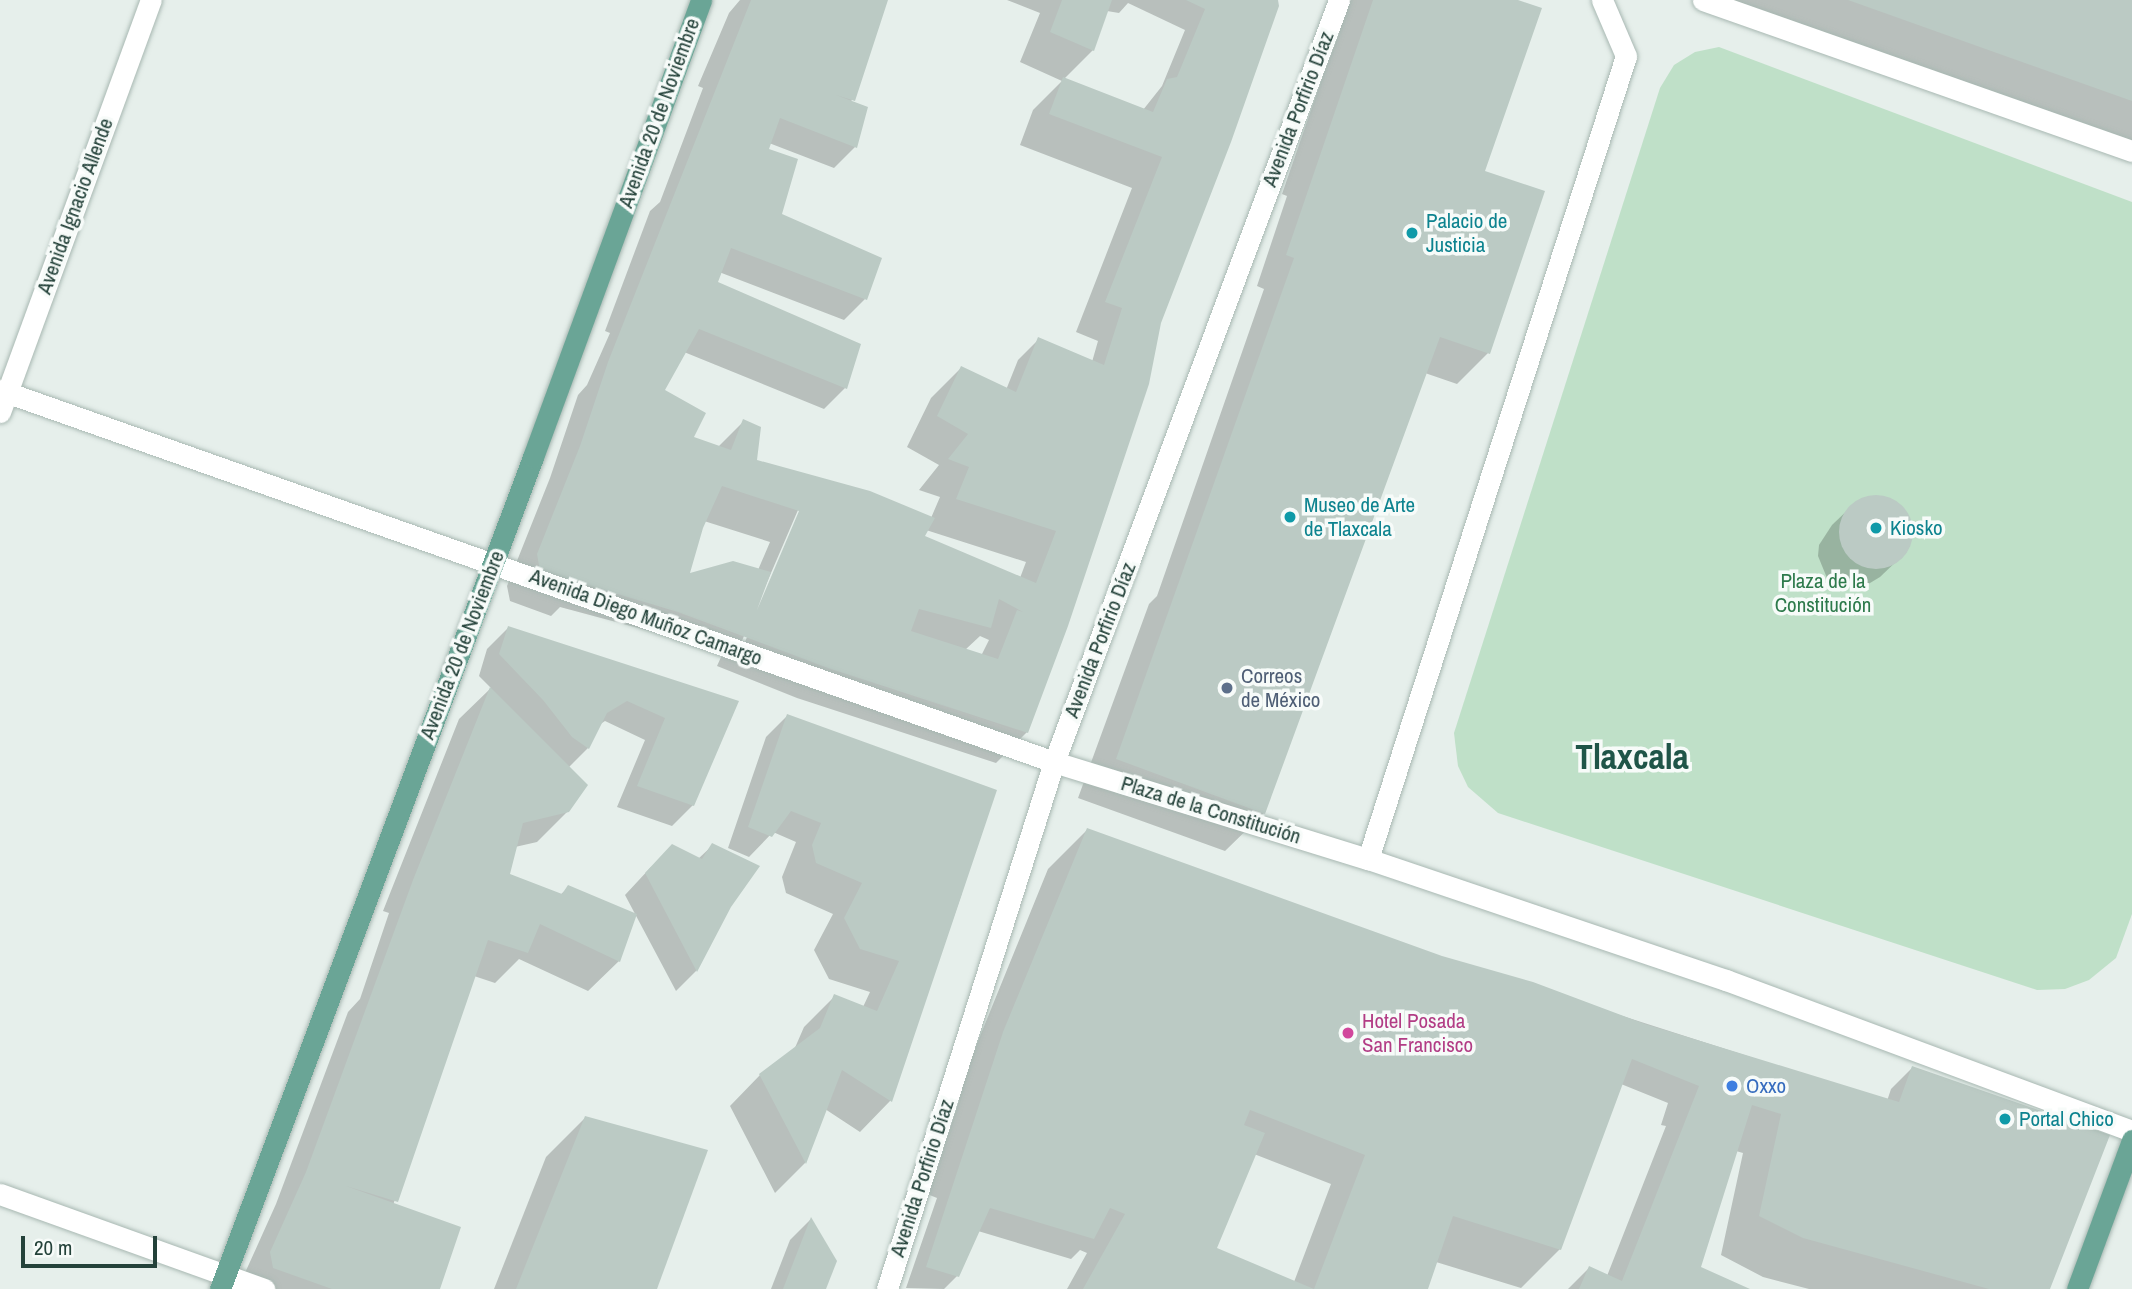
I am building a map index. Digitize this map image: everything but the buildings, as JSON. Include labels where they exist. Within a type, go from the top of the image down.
[{"type":"main road","name":"Avenida 20 de Noviembre","points":[[223,1282],[494,562],[701,0]]},
{"type":"main road","points":[[2077,1289],[2132,1140]]},
{"type":"street","name":"Avenida Ignacio Allende","points":[[0,412],[4,391],[151,0]]},
{"type":"street","name":"Avenida Porfirio Díaz","points":[[887,1289],[1054,762],[1339,0]]},
{"type":"street","points":[[1368,859],[1626,56],[1602,0]]},
{"type":"street","points":[[1703,0],[2132,152]]},
{"type":"street","name":"Avenida Diego Muñoz Camargo","points":[[4,391],[1054,762]]},
{"type":"street","name":"Plaza de la Constitución","points":[[1054,762],[1368,859],[1726,980],[2132,1131]]},
{"type":"street","points":[[0,1194],[223,1282],[264,1289]]},
{"type":"green space","name":"Plaza de la Constitución","points":[[1719,47],[2132,202],[2132,914],[2116,958],[2089,980],[2065,989],[2037,990],[1498,813],[1468,787],[1458,766],[1454,733],[1660,88],[1674,65],[1695,52]]},
{"type":"place","name":"Palacio de Justicia","points":[[1412,233]]},
{"type":"place","name":"Museo de Arte de Tlaxcala","points":[[1290,517]]},
{"type":"place","name":"Kiosko","points":[[1876,528]]},
{"type":"place","name":"Correos de México","points":[[1227,688]]},
{"type":"place","name":"Hotel Posada San Francisco","points":[[1348,1033]]},
{"type":"place","name":"Oxxo","points":[[1732,1086]]},
{"type":"place","name":"Portal Chico","points":[[2005,1119]]},
{"type":"district","name":"Tlaxcala","points":[[1632,757]]}]
